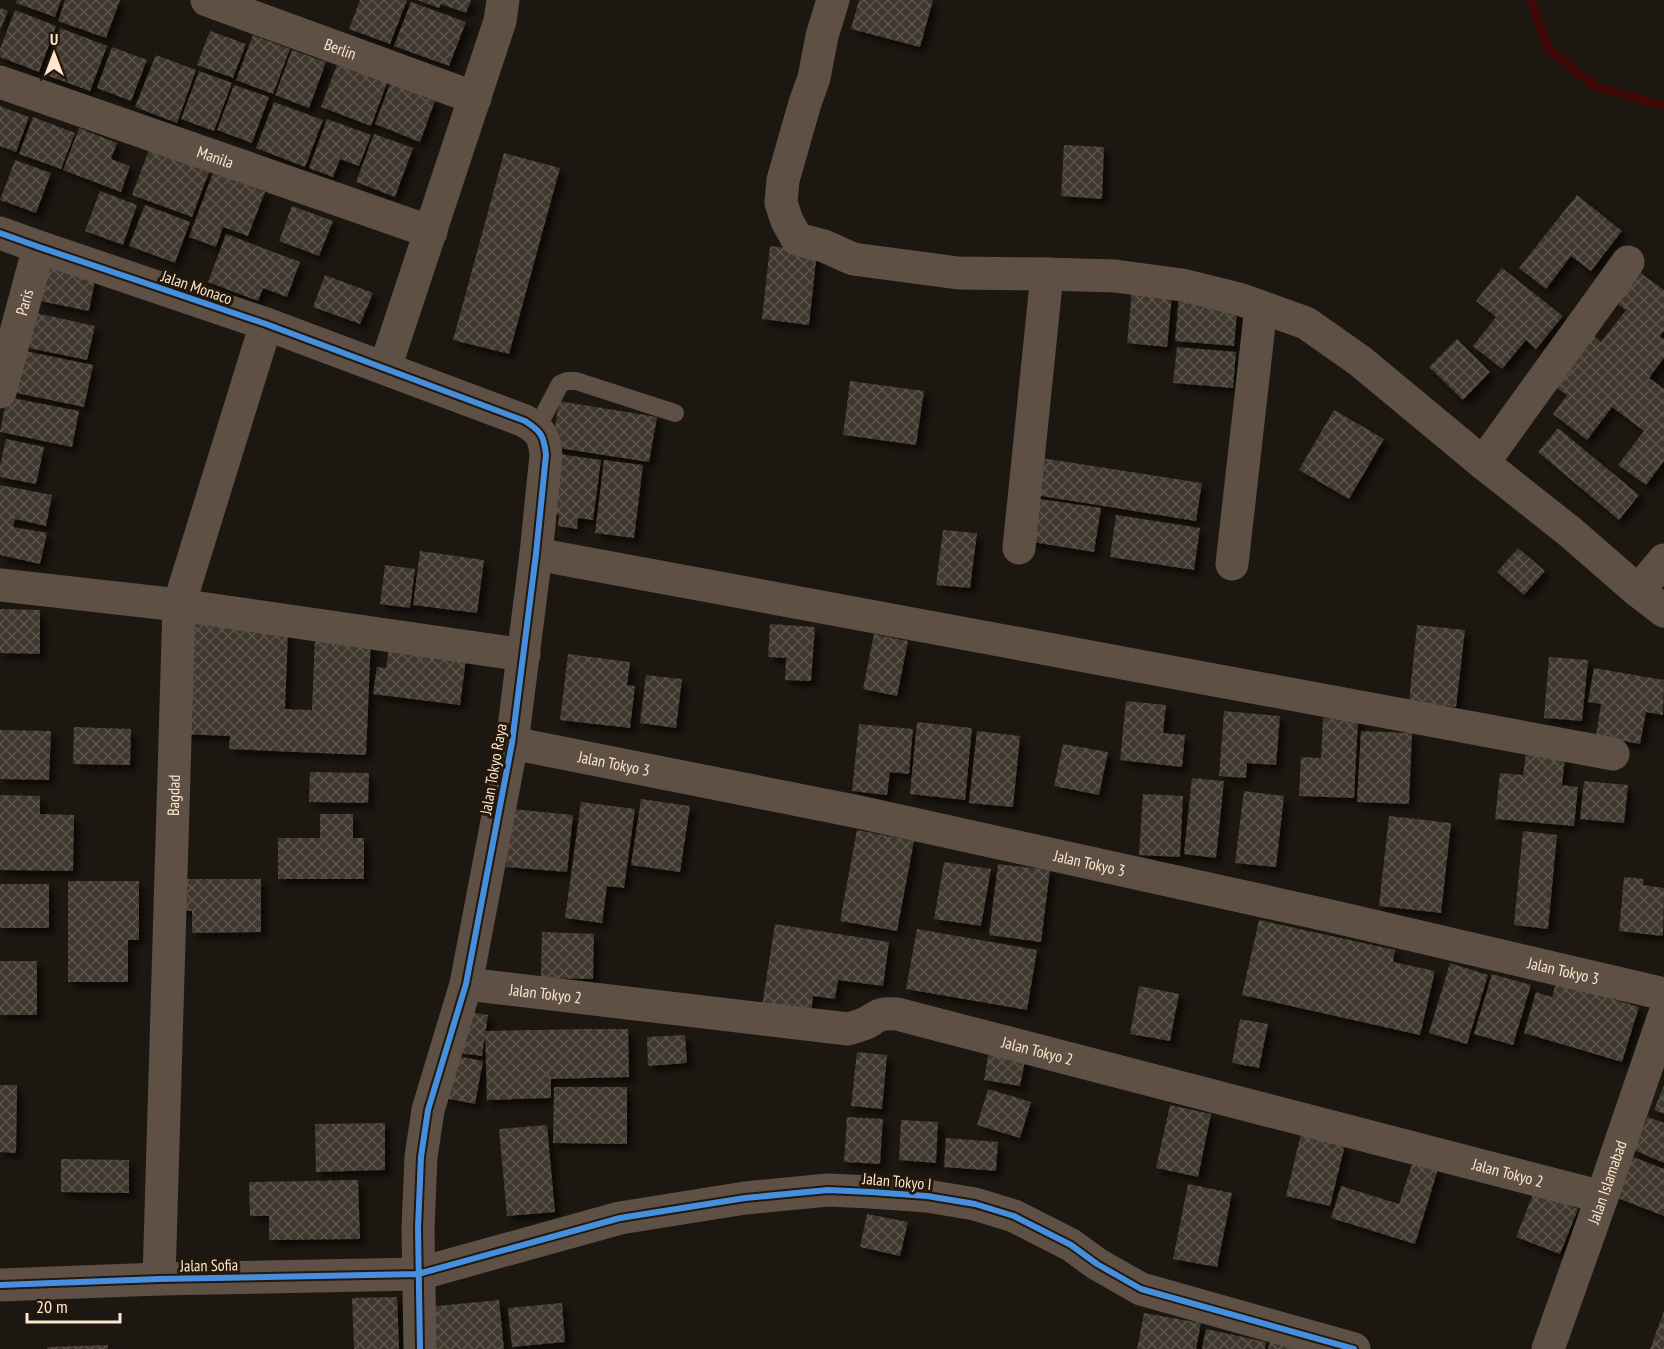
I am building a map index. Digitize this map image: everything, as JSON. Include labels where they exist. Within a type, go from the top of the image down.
[{"type":"street","name":"Berlin","points":[[207,0],[475,98]]},
{"type":"street","points":[[503,0],[500,21],[385,368],[525,421],[537,428]]},
{"type":"street","points":[[833,0],[822,36],[814,78],[783,180],[781,203],[787,221],[797,238],[853,258],[958,273],[1115,276],[1182,285],[1239,299],[1306,323],[1351,354],[1664,611]]},
{"type":"street","name":"Manila","points":[[0,82],[431,232]]},
{"type":"street","name":"Jalan Monaco","points":[[0,233],[266,324],[385,368]]},
{"type":"street","name":"Paris","points":[[0,393],[39,247]]},
{"type":"street","points":[[1483,463],[1628,262]]},
{"type":"street","points":[[1019,548],[1047,274]]},
{"type":"street","points":[[1232,564],[1261,307]]},
{"type":"street","name":"Bagdad","points":[[159,1279],[179,605],[266,324]]},
{"type":"street","name":"Jalan Tokyo Raya","points":[[420,1349],[418,1274],[420,1177],[428,1110],[466,984],[512,743],[546,455],[545,440],[537,428]]},
{"type":"street","points":[[536,555],[1613,754]]},
{"type":"street","points":[[1638,591],[1664,560]]},
{"type":"street","points":[[0,585],[179,605],[524,655]]},
{"type":"street","name":"Jalan Tokyo 3","points":[[512,743],[905,823],[1331,916],[1664,994]]},
{"type":"street","name":"Jalan Tokyo 2","points":[[466,984],[848,1029],[867,1023],[874,1016],[884,1013],[897,1014],[1602,1197]]},
{"type":"street","name":"Jalan Islamabad","points":[[1548,1349],[1664,1016]]},
{"type":"street","name":"Jalan Tokyo I","points":[[418,1274],[620,1218],[679,1208],[745,1198],[828,1190],[915,1195],[975,1204],[1014,1216],[1071,1245],[1097,1264],[1140,1289],[1354,1349]]},
{"type":"street","name":"Jalan Sofia","points":[[0,1285],[159,1279],[418,1274]]},
{"type":"lane","points":[[537,428],[560,384],[567,381],[576,381],[675,413]]},
{"type":"building","points":[[17,0],[61,0],[55,17],[16,3]]},
{"type":"building","points":[[65,0],[120,0],[106,38],[58,21]]},
{"type":"building","points":[[360,0],[407,0],[390,44],[349,29]]},
{"type":"building","points":[[418,0],[471,0],[466,13],[441,4],[439,8]]},
{"type":"building","points":[[859,0],[933,0],[920,47],[851,29]]},
{"type":"building","points":[[411,2],[466,22],[449,66],[394,46]]},
{"type":"building","points":[[0,8],[8,11],[0,30]]},
{"type":"building","points":[[15,10],[56,26],[39,72],[0,57],[0,49]]},
{"type":"building","points":[[60,28],[107,46],[90,91],[43,74]]},
{"type":"building","points":[[210,31],[246,44],[233,78],[197,65]]},
{"type":"building","points":[[253,35],[290,49],[273,94],[236,80]]},
{"type":"building","points":[[112,47],[147,60],[131,101],[97,88]]},
{"type":"building","points":[[292,50],[326,62],[309,108],[275,95]]},
{"type":"building","points":[[156,55],[196,70],[177,123],[135,107]]},
{"type":"building","points":[[337,65],[387,83],[371,126],[321,107]]},
{"type":"building","points":[[199,71],[232,83],[214,131],[181,119]]},
{"type":"building","points":[[390,84],[435,101],[420,142],[375,124]]},
{"type":"building","points":[[234,85],[269,97],[252,143],[217,130]]},
{"type":"building","points":[[274,102],[323,120],[305,167],[256,148]]},
{"type":"building","points":[[0,106],[29,117],[16,152],[0,146]]},
{"type":"building","points":[[33,117],[75,133],[61,169],[19,154]]},
{"type":"building","points":[[327,119],[371,135],[359,166],[340,159],[333,177],[309,168]]},
{"type":"building","points":[[79,128],[117,143],[111,159],[130,166],[121,192],[63,170]]},
{"type":"building","points":[[374,134],[413,148],[395,197],[356,182]]},
{"type":"building","points":[[1064,145],[1104,147],[1102,199],[1061,196]]},
{"type":"building","points":[[149,150],[209,172],[192,217],[132,195]]},
{"type":"building","points":[[504,153],[560,168],[509,354],[453,340]]},
{"type":"building","points":[[15,160],[51,173],[36,213],[0,200]]},
{"type":"building","points":[[213,173],[265,192],[248,236],[223,227],[216,247],[189,237]]},
{"type":"building","points":[[100,191],[137,205],[123,245],[85,231]]},
{"type":"building","points":[[1577,195],[1622,231],[1591,271],[1571,256],[1546,289],[1519,268]]},
{"type":"building","points":[[145,205],[190,222],[175,263],[129,246]]},
{"type":"building","points":[[292,206],[333,221],[319,256],[279,241]]},
{"type":"building","points":[[226,234],[300,262],[287,297],[263,288],[258,301],[208,282]]},
{"type":"building","points":[[770,246],[817,251],[809,325],[762,319]]},
{"type":"building","points":[[47,265],[96,275],[89,311],[40,301]]},
{"type":"building","points":[[1502,268],[1563,316],[1536,349],[1526,340],[1502,369],[1473,346],[1496,317],[1476,301]]},
{"type":"building","points":[[1639,272],[1664,290],[1664,331],[1660,336],[1664,339],[1664,358],[1649,378],[1664,389],[1664,461],[1646,485],[1618,465],[1644,431],[1612,407],[1587,440],[1553,414],[1567,395],[1555,387],[1594,336],[1601,342],[1626,310],[1616,303]]},
{"type":"building","points":[[325,275],[373,293],[360,324],[313,307]]},
{"type":"building","points":[[1132,291],[1172,295],[1167,347],[1127,343]]},
{"type":"building","points":[[1179,297],[1238,302],[1234,346],[1175,341]]},
{"type":"building","points":[[36,313],[95,326],[87,360],[29,348]]},
{"type":"building","points":[[1457,339],[1490,372],[1463,400],[1429,367]]},
{"type":"building","points":[[1177,347],[1236,352],[1233,388],[1173,383]]},
{"type":"building","points":[[20,350],[93,365],[84,407],[12,392]]},
{"type":"building","points":[[850,381],[924,391],[916,445],[843,435]]},
{"type":"building","points":[[7,397],[79,411],[72,447],[0,432]]},
{"type":"building","points":[[559,401],[657,417],[649,462],[552,447]]},
{"type":"building","points":[[1334,410],[1384,439],[1349,499],[1299,470]]},
{"type":"building","points":[[1558,428],[1639,495],[1619,520],[1538,452]]},
{"type":"building","points":[[6,439],[44,447],[36,484],[0,477]]},
{"type":"building","points":[[551,453],[601,460],[593,520],[578,518],[577,529],[558,526],[559,515],[544,513]]},
{"type":"building","points":[[1035,457],[1202,483],[1196,521],[1029,494]]},
{"type":"building","points":[[604,460],[643,465],[634,538],[595,533]]},
{"type":"building","points":[[0,485],[52,495],[46,526],[15,519],[13,527],[47,533],[40,564],[0,555]]},
{"type":"building","points":[[1033,498],[1101,508],[1094,552],[1026,541]]},
{"type":"building","points":[[1116,515],[1200,528],[1194,570],[1110,557]]},
{"type":"building","points":[[943,530],[977,533],[970,588],[936,585]]},
{"type":"building","points":[[1518,548],[1545,571],[1524,595],[1497,572]]},
{"type":"building","points":[[420,551],[484,560],[477,613],[413,605]]},
{"type":"building","points":[[385,565],[415,569],[410,608],[380,604]]},
{"type":"building","points":[[0,609],[40,610],[40,654],[0,653]]},
{"type":"building","points":[[185,622],[288,631],[285,709],[312,710],[315,636],[371,638],[366,755],[229,749],[230,736],[181,734]]},
{"type":"building","points":[[770,624],[815,627],[811,681],[785,680],[786,658],[768,657]]},
{"type":"building","points":[[1417,625],[1465,630],[1456,707],[1409,702]]},
{"type":"building","points":[[874,634],[908,641],[897,696],[863,689]]},
{"type":"building","points":[[390,642],[467,652],[460,705],[373,694],[377,667],[386,668]]},
{"type":"building","points":[[568,654],[630,662],[627,685],[635,686],[630,728],[560,720]]},
{"type":"building","points":[[1549,657],[1588,660],[1582,721],[1544,718]]},
{"type":"building","points":[[1594,668],[1664,680],[1663,715],[1646,712],[1640,744],[1596,736],[1601,704],[1588,702]]},
{"type":"building","points":[[646,675],[682,679],[676,728],[640,723]]},
{"type":"building","points":[[1126,701],[1166,705],[1163,733],[1185,735],[1182,767],[1120,760]]},
{"type":"building","points":[[1224,711],[1280,716],[1276,765],[1247,763],[1246,778],[1219,776]]},
{"type":"building","points":[[1323,718],[1358,720],[1354,798],[1299,796],[1301,757],[1321,758]]},
{"type":"building","points":[[917,722],[972,728],[965,800],[910,794]]},
{"type":"building","points":[[859,724],[913,729],[909,774],[890,772],[887,795],[852,791]]},
{"type":"building","points":[[74,727],[131,729],[130,765],[73,764]]},
{"type":"building","points":[[0,730],[51,731],[49,780],[0,779]]},
{"type":"building","points":[[977,731],[1020,736],[1013,807],[969,803]]},
{"type":"building","points":[[1361,731],[1412,733],[1409,804],[1357,802]]},
{"type":"building","points":[[1063,744],[1108,752],[1099,795],[1054,786]]},
{"type":"building","points":[[1526,754],[1565,758],[1562,785],[1578,787],[1574,826],[1495,819],[1500,773],[1523,775]]},
{"type":"building","points":[[310,772],[369,773],[368,803],[309,802]]},
{"type":"building","points":[[1192,778],[1224,781],[1216,858],[1184,854]]},
{"type":"building","points":[[1584,781],[1628,785],[1624,823],[1580,819]]},
{"type":"building","points":[[1244,791],[1284,796],[1276,867],[1235,863]]},
{"type":"building","points":[[1143,794],[1183,796],[1180,857],[1139,855]]},
{"type":"building","points":[[0,795],[40,796],[40,814],[74,815],[73,871],[0,870]]},
{"type":"building","points":[[641,799],[690,806],[680,872],[631,865]]},
{"type":"building","points":[[581,802],[635,809],[624,888],[607,886],[602,923],[565,918]]},
{"type":"building","points":[[512,809],[573,815],[567,872],[506,867]]},
{"type":"building","points":[[320,814],[353,814],[353,838],[364,838],[364,879],[278,879],[278,838],[320,838]]},
{"type":"building","points":[[1389,816],[1451,823],[1441,913],[1379,906]]},
{"type":"building","points":[[857,830],[914,841],[897,931],[840,921]]},
{"type":"building","points":[[1523,831],[1557,835],[1548,929],[1514,925]]},
{"type":"building","points":[[944,862],[991,869],[981,926],[934,919]]},
{"type":"building","points":[[998,864],[1050,870],[1041,942],[989,935]]},
{"type":"building","points":[[1624,877],[1644,879],[1643,885],[1664,888],[1663,936],[1619,931]]},
{"type":"building","points":[[175,879],[261,879],[261,932],[192,933],[192,911],[175,911]]},
{"type":"building","points":[[68,881],[139,881],[139,940],[128,940],[128,982],[68,982]]},
{"type":"building","points":[[0,884],[49,884],[49,928],[0,928]]},
{"type":"building","points":[[1259,920],[1395,950],[1393,962],[1435,971],[1420,1035],[1242,995]]},
{"type":"building","points":[[775,924],[889,942],[883,986],[838,980],[835,999],[813,996],[811,1014],[762,1006]]},
{"type":"building","points":[[917,929],[1037,950],[1027,1010],[906,989]]},
{"type":"building","points":[[542,932],[594,934],[593,979],[541,978]]},
{"type":"building","points":[[0,961],[37,961],[37,1015],[0,1015]]},
{"type":"building","points":[[1450,963],[1488,975],[1467,1044],[1429,1033]]},
{"type":"building","points":[[1492,974],[1531,985],[1513,1045],[1474,1034]]},
{"type":"building","points":[[1556,982],[1639,1007],[1622,1062],[1524,1033],[1536,992],[1552,997]]},
{"type":"building","points":[[1139,986],[1179,994],[1170,1041],[1130,1034]]},
{"type":"building","points":[[464,1011],[488,1015],[482,1056],[459,1053]]},
{"type":"building","points":[[1240,1019],[1268,1024],[1259,1068],[1232,1063]]},
{"type":"building","points":[[628,1029],[629,1077],[551,1079],[551,1098],[487,1100],[485,1031]]},
{"type":"building","points":[[685,1035],[687,1063],[648,1066],[647,1037]]},
{"type":"building","points":[[989,1049],[1026,1056],[1020,1086],[984,1080]]},
{"type":"building","points":[[857,1052],[887,1055],[882,1109],[851,1106]]},
{"type":"building","points":[[452,1055],[483,1061],[475,1104],[444,1098]]},
{"type":"building","points":[[0,1085],[17,1085],[16,1153],[0,1152]]},
{"type":"building","points":[[1664,1085],[1664,1114],[1654,1110]]},
{"type":"building","points":[[554,1087],[627,1087],[627,1144],[553,1143]]},
{"type":"building","points":[[988,1089],[1031,1102],[1020,1138],[977,1125]]},
{"type":"building","points":[[1170,1105],[1211,1114],[1198,1177],[1156,1168]]},
{"type":"building","points":[[847,1117],[883,1119],[880,1164],[844,1162]]},
{"type":"building","points":[[1648,1117],[1664,1123],[1664,1163],[1634,1150]]},
{"type":"building","points":[[901,1120],[938,1122],[936,1163],[899,1160]]},
{"type":"building","points":[[385,1123],[385,1170],[316,1172],[315,1124]]},
{"type":"building","points":[[547,1125],[555,1212],[507,1216],[499,1129]]},
{"type":"building","points":[[1301,1134],[1345,1145],[1330,1206],[1286,1196]]},
{"type":"building","points":[[946,1138],[998,1142],[996,1171],[944,1167]]},
{"type":"building","points":[[1628,1155],[1664,1169],[1664,1216],[1612,1196]]},
{"type":"building","points":[[61,1159],[129,1160],[129,1193],[61,1192]]},
{"type":"building","points":[[1413,1161],[1438,1169],[1415,1244],[1331,1218],[1341,1186],[1399,1204]]},
{"type":"building","points":[[358,1180],[360,1239],[269,1240],[269,1216],[250,1216],[249,1182]]},
{"type":"building","points":[[1188,1184],[1232,1193],[1217,1267],[1173,1259]]},
{"type":"building","points":[[1534,1192],[1578,1209],[1560,1254],[1516,1237]]},
{"type":"building","points":[[867,1214],[908,1222],[900,1256],[860,1247]]},
{"type":"building","points":[[397,1297],[399,1349],[354,1349],[352,1298]]},
{"type":"building","points":[[499,1300],[504,1349],[432,1349],[427,1307]]},
{"type":"building","points":[[562,1303],[565,1342],[512,1347],[508,1308]]},
{"type":"building","points":[[1664,1311],[1664,1349],[1650,1349]]},
{"type":"building","points":[[1144,1313],[1201,1323],[1196,1349],[1137,1349]]},
{"type":"building","points":[[1206,1329],[1266,1342],[1265,1349],[1202,1349]]},
{"type":"building","points":[[1270,1339],[1308,1349],[1268,1349]]},
{"type":"building","points":[[108,1345],[108,1349],[47,1349],[47,1347]]},
{"type":"waterway","points":[[1531,0],[1548,48],[1594,86],[1664,106]]},
{"type":"cycle path","points":[[0,233],[266,324],[525,421],[535,428],[543,439],[546,455],[536,554],[512,743],[466,984],[428,1110],[421,1157],[418,1228],[420,1349]]},
{"type":"cycle path","points":[[0,1285],[159,1279],[418,1274],[620,1218],[745,1198],[828,1190],[871,1192],[927,1196],[975,1204],[1014,1216],[1071,1245],[1097,1264],[1141,1289],[1354,1349]]}]
